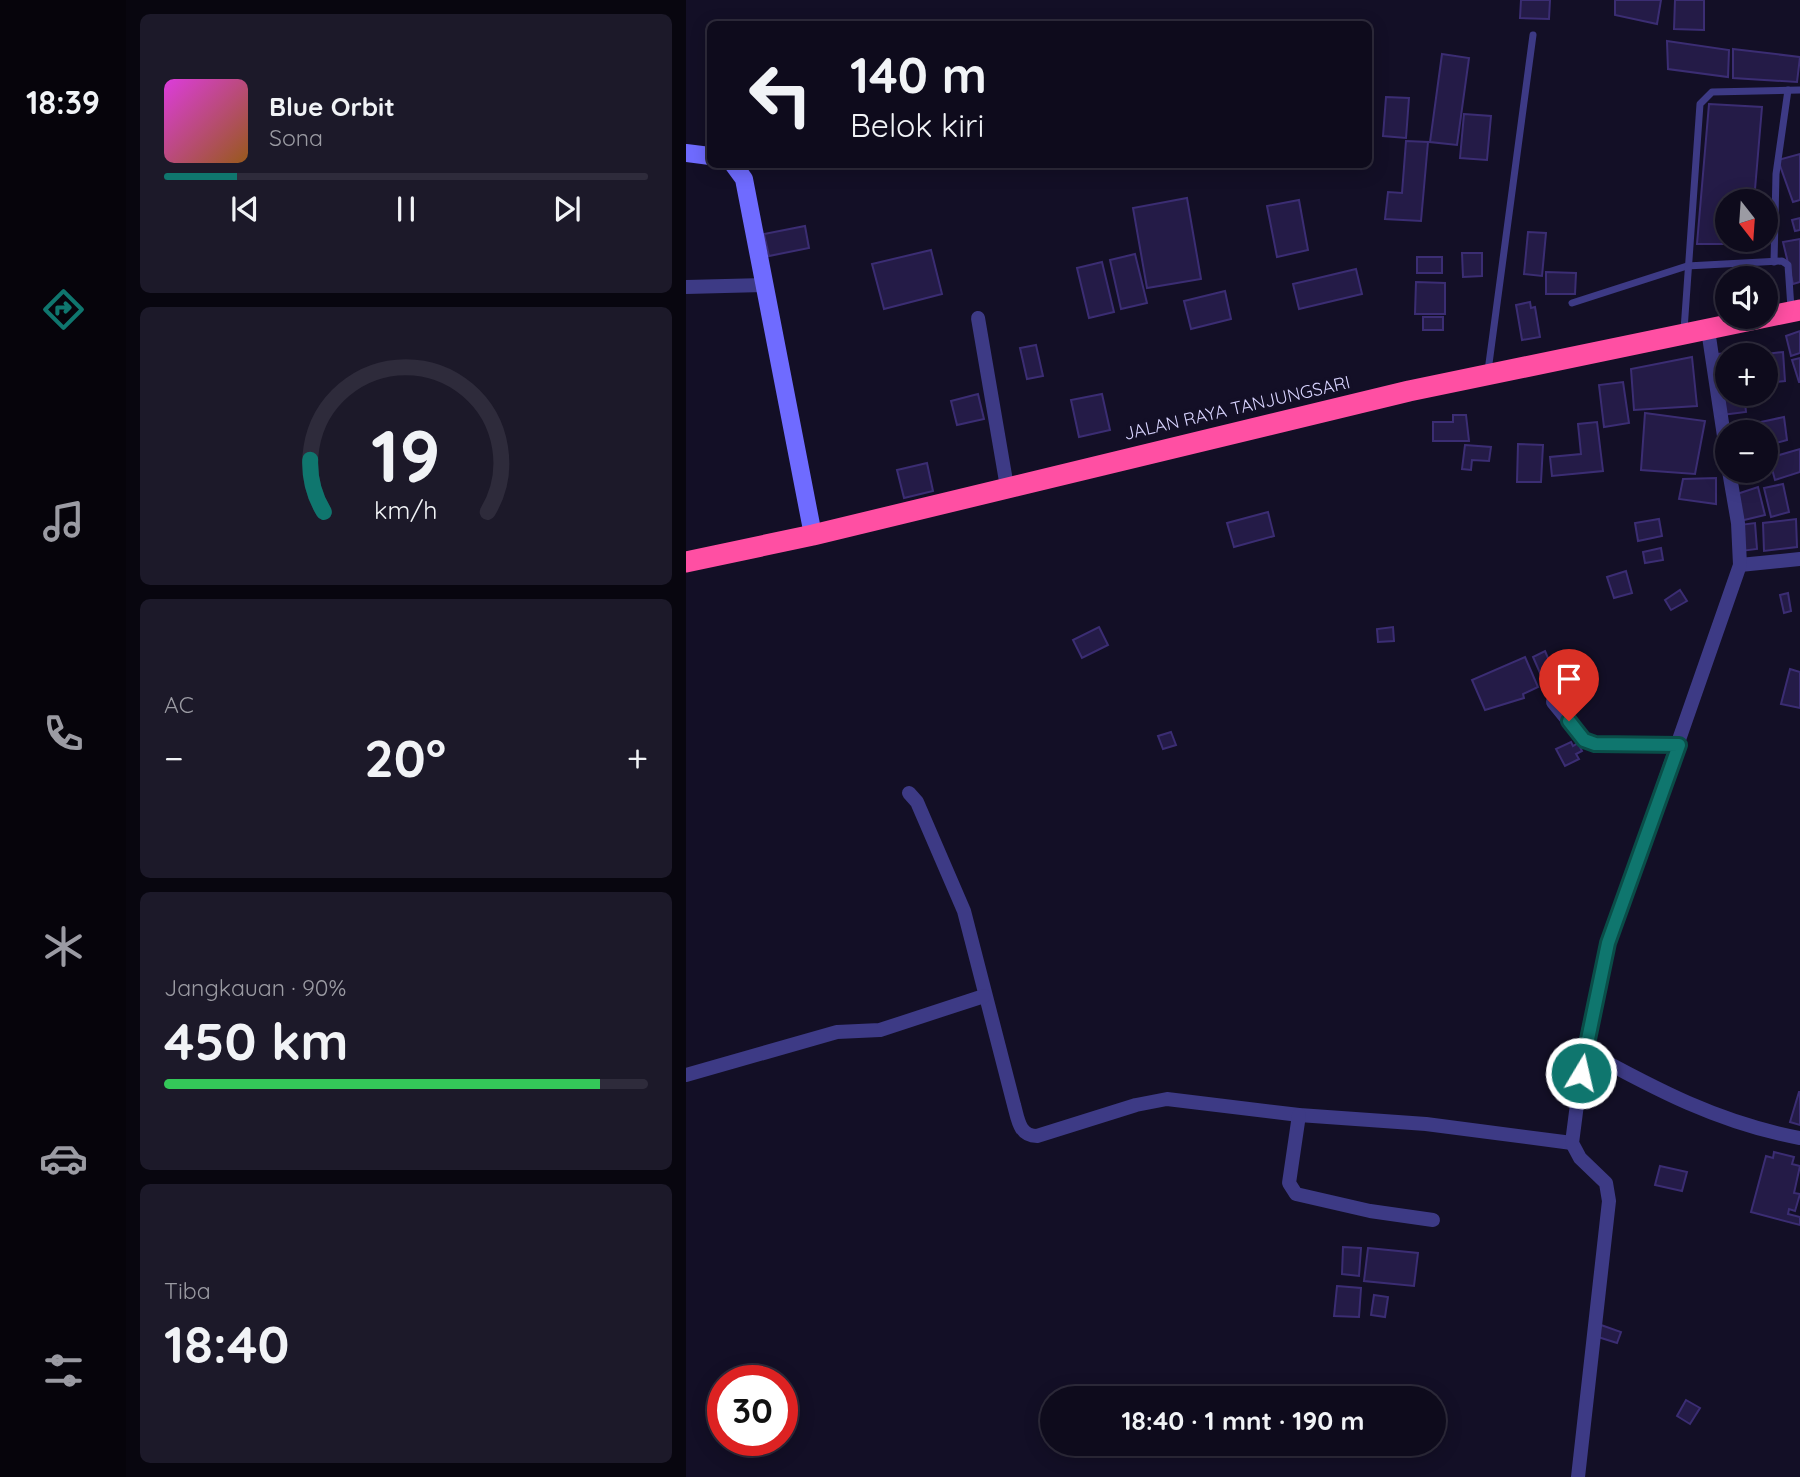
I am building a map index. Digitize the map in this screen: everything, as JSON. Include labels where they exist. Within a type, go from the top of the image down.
[{"type":"highway","name":"JALAN RAYA TANJUNGSARI","points":[[686,562],[813,535],[1247,428],[1796,311]]},
{"type":"street","points":[[686,153],[707,156]]},
{"type":"street","points":[[736,168],[744,179],[813,535]]},
{"type":"street","points":[[686,287],[765,285]]},
{"type":"street","points":[[978,318],[1007,487]]},
{"type":"street","points":[[1708,330],[1722,420]]},
{"type":"street","points":[[1577,1477],[1609,1201],[1606,1182],[1580,1158],[1572,1143],[1584,1050],[1608,943],[1741,565],[1731,483]]},
{"type":"street","points":[[1741,565],[1800,559]]},
{"type":"street","points":[[1553,702],[1584,740],[1595,744],[1679,745]]},
{"type":"street","points":[[909,793],[917,803],[964,911],[1018,1121],[1027,1135],[1037,1136],[1136,1105],[1167,1099],[1299,1115],[1426,1124],[1572,1143]]},
{"type":"street","points":[[686,1074],[837,1032],[880,1030],[984,996]]},
{"type":"street","points":[[1584,1050],[1682,1103],[1775,1134],[1800,1138]]},
{"type":"street","points":[[1299,1115],[1289,1183],[1297,1194],[1370,1211],[1433,1220]]},
{"type":"lane","points":[[1487,376],[1533,35]]},
{"type":"lane","points":[[1774,262],[1776,174],[1788,90]]},
{"type":"lane","points":[[1684,334],[1687,266],[1702,99],[1712,92],[1800,90]]},
{"type":"lane","points":[[1572,303],[1687,266],[1774,262],[1788,265],[1796,311]]},
{"type":"building","points":[[1521,0],[1550,0],[1549,19],[1520,18]]},
{"type":"building","points":[[1615,0],[1661,0],[1657,24],[1615,15]]},
{"type":"building","points":[[1675,0],[1704,0],[1704,30],[1674,29]]},
{"type":"building","points":[[1667,41],[1729,50],[1728,77],[1668,69]]},
{"type":"building","points":[[1733,49],[1800,57],[1797,82],[1733,78]]},
{"type":"building","points":[[1442,54],[1469,58],[1457,145],[1430,142]]},
{"type":"building","points":[[1386,97],[1409,98],[1406,138],[1383,136]]},
{"type":"building","points":[[1709,104],[1762,107],[1755,189],[1715,189],[1715,244],[1697,244]]},
{"type":"building","points":[[1464,114],[1491,116],[1487,160],[1460,158]]},
{"type":"building","points":[[1406,141],[1428,142],[1421,221],[1385,219],[1388,192],[1402,193]]},
{"type":"building","points":[[1800,154],[1800,200],[1793,202],[1778,160]]},
{"type":"building","points":[[1187,198],[1201,279],[1147,288],[1133,208]]},
{"type":"building","points":[[1299,200],[1308,250],[1277,257],[1267,206]]},
{"type":"building","points":[[1800,218],[1800,230],[1795,231],[1792,220]]},
{"type":"building","points":[[805,226],[809,248],[769,256],[764,234]]},
{"type":"building","points":[[1528,232],[1546,233],[1542,276],[1524,274]]},
{"type":"building","points":[[1800,239],[1800,282],[1793,284],[1783,242]]},
{"type":"building","points":[[931,250],[942,294],[884,309],[872,264]]},
{"type":"building","points":[[1462,253],[1482,253],[1482,276],[1463,277]]},
{"type":"building","points":[[1135,254],[1147,303],[1121,309],[1110,260]]},
{"type":"building","points":[[1417,257],[1442,257],[1442,273],[1417,273]]},
{"type":"building","points":[[1102,262],[1114,312],[1089,318],[1077,268]]},
{"type":"building","points":[[1356,269],[1362,294],[1299,309],[1293,284]]},
{"type":"building","points":[[1546,272],[1576,273],[1575,294],[1546,294]]},
{"type":"building","points":[[1416,282],[1445,283],[1445,314],[1415,314]]},
{"type":"building","points":[[1225,291],[1231,319],[1191,329],[1184,301]]},
{"type":"building","points":[[1530,302],[1531,308],[1535,307],[1540,337],[1522,340],[1516,305]]},
{"type":"building","points":[[1423,317],[1443,317],[1443,330],[1423,330]]},
{"type":"building","points":[[1800,331],[1800,353],[1791,356],[1786,336]]},
{"type":"building","points":[[1036,345],[1043,376],[1027,379],[1020,348]]},
{"type":"building","points":[[1783,352],[1785,381],[1778,382],[1778,353]]},
{"type":"building","points":[[1692,357],[1697,406],[1634,410],[1631,369]]},
{"type":"building","points":[[1800,358],[1800,382],[1799,382],[1792,360]]},
{"type":"building","points":[[1623,382],[1629,423],[1604,427],[1599,385]]},
{"type":"building","points":[[978,394],[984,419],[957,425],[951,401]]},
{"type":"building","points":[[1102,394],[1110,430],[1079,437],[1071,400]]},
{"type":"building","points":[[1721,406],[1745,406],[1746,412],[1721,415]]},
{"type":"building","points":[[1645,413],[1705,421],[1695,474],[1641,470]]},
{"type":"building","points":[[1453,415],[1466,415],[1469,441],[1433,441],[1433,422],[1453,422]]},
{"type":"building","points":[[1784,417],[1787,440],[1778,443],[1778,420],[1770,420]]},
{"type":"building","points":[[1597,422],[1603,471],[1552,476],[1550,457],[1581,454],[1578,424]]},
{"type":"building","points":[[1518,444],[1543,445],[1541,482],[1517,482]]},
{"type":"building","points":[[1465,445],[1491,447],[1489,461],[1472,460],[1471,470],[1462,469]]},
{"type":"building","points":[[1800,449],[1800,472],[1778,479],[1778,455]]},
{"type":"building","points":[[927,463],[933,491],[904,498],[897,470]]},
{"type":"building","points":[[1715,478],[1716,504],[1679,499],[1683,479]]},
{"type":"building","points":[[1783,484],[1789,512],[1771,517],[1764,488]]},
{"type":"building","points":[[1758,487],[1765,515],[1740,521],[1734,495]]},
{"type":"building","points":[[1268,512],[1274,536],[1234,547],[1227,523]]},
{"type":"building","points":[[1659,519],[1662,536],[1638,541],[1635,523]]},
{"type":"building","points":[[1796,519],[1797,547],[1764,551],[1763,523]]},
{"type":"building","points":[[1755,523],[1757,549],[1741,551],[1739,525]]},
{"type":"building","points":[[1661,548],[1663,560],[1645,563],[1643,552]]},
{"type":"building","points":[[1626,571],[1632,593],[1614,598],[1607,577]]},
{"type":"building","points":[[1680,590],[1687,601],[1671,610],[1665,600]]},
{"type":"building","points":[[1788,593],[1791,611],[1784,613],[1780,595]]},
{"type":"building","points":[[1099,627],[1108,645],[1082,658],[1073,640]]},
{"type":"building","points":[[1393,627],[1394,641],[1378,642],[1377,629]]},
{"type":"building","points":[[1545,651],[1556,677],[1544,682],[1533,657]]},
{"type":"building","points":[[1525,657],[1538,687],[1523,694],[1524,698],[1485,710],[1472,680]]},
{"type":"building","points":[[1790,669],[1800,672],[1800,708],[1781,704]]},
{"type":"building","points":[[1171,732],[1176,745],[1163,749],[1158,736]]},
{"type":"building","points":[[1571,742],[1573,746],[1578,743],[1582,751],[1576,754],[1579,759],[1565,766],[1556,749]]},
{"type":"building","points":[[1800,1092],[1800,1125],[1790,1122]]},
{"type":"building","points":[[1774,1152],[1794,1157],[1792,1164],[1800,1166],[1794,1193],[1800,1194],[1795,1211],[1789,1209],[1788,1214],[1800,1217],[1800,1225],[1751,1212],[1766,1156],[1773,1158]]},
{"type":"building","points":[[1660,1166],[1687,1172],[1682,1191],[1655,1185]]},
{"type":"building","points":[[1343,1247],[1361,1248],[1359,1276],[1342,1274]]},
{"type":"building","points":[[1368,1248],[1418,1253],[1414,1286],[1364,1281]]},
{"type":"building","points":[[1337,1286],[1361,1288],[1359,1317],[1334,1316]]},
{"type":"building","points":[[1374,1295],[1388,1297],[1385,1317],[1371,1315]]},
{"type":"building","points":[[1601,1325],[1621,1332],[1617,1343],[1598,1337]]},
{"type":"building","points":[[1686,1400],[1700,1408],[1690,1424],[1677,1416]]},
{"type":"route","points":[[1569,721],[1584,740],[1595,744],[1679,745],[1608,943],[1581,1073]]}]
